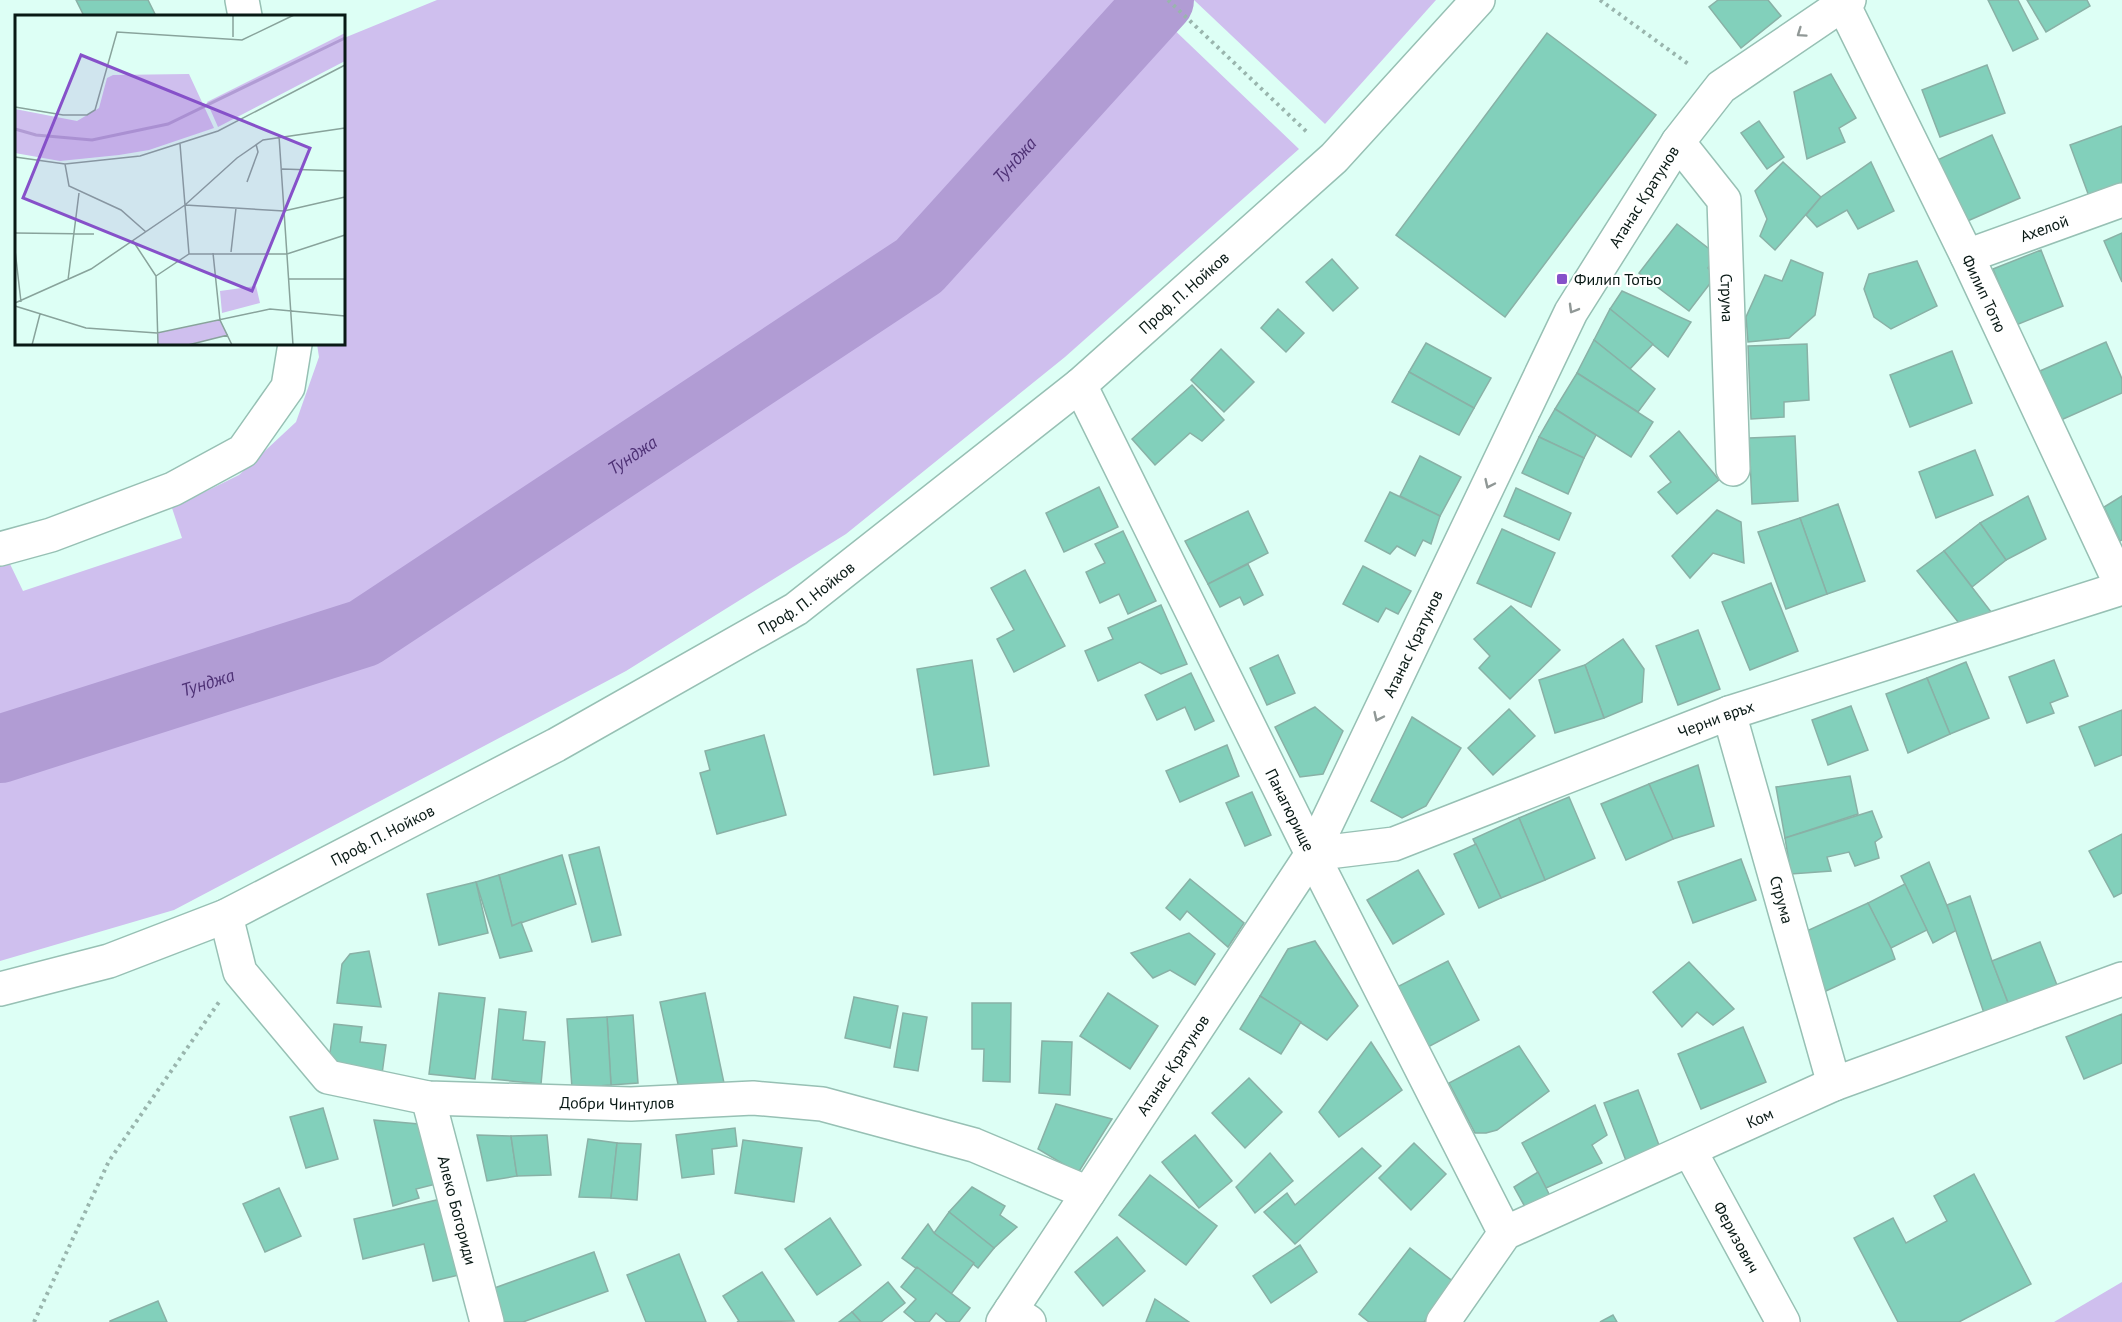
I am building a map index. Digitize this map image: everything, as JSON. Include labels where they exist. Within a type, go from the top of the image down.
[{"type":"street","points":[[242,0],[245,15]]},
{"type":"street","name":"Проф. П. Нойков","points":[[0,989],[109,961],[226,916],[556,745],[796,609],[1080,385],[1334,158],[1478,0]]},
{"type":"street","name":"Атанас Кратунов","points":[[1014,1318],[1088,1193],[1312,854],[1571,312],[1678,142],[1721,87],[1846,2]]},
{"type":"street","name":"Филип Тотю","points":[[1846,2],[2122,588]]},
{"type":"street","name":"Струма","points":[[1678,142],[1724,200],[1733,469]]},
{"type":"street","name":"Ахелой","points":[[1967,256],[2122,200]]},
{"type":"street","points":[[0,549],[51,535],[173,489],[243,451],[288,387],[295,345]]},
{"type":"street","name":"Панагюрище","points":[[1080,385],[1312,854],[1505,1233]]},
{"type":"street","name":"Черни връх","points":[[1312,854],[1394,844],[1729,713],[2122,588]]},
{"type":"street","name":"Струма","points":[[1729,713],[1834,1084]]},
{"type":"street","name":"Добри Чинтулов","points":[[226,916],[240,972],[328,1077],[428,1098],[631,1104],[753,1098],[822,1104],[974,1145],[1088,1193]]},
{"type":"street","name":"Ком","points":[[1505,1233],[1834,1084],[2122,979]]},
{"type":"street","name":"Алеко Богориди","points":[[428,1098],[487,1322]]},
{"type":"street","name":"Феризович","points":[[1690,1150],[1783,1322]]},
{"type":"street","points":[[1443,1322],[1505,1233]]},
{"type":"path","points":[[1168,0],[1334,158]]},
{"type":"path","points":[[1600,0],[1721,87]]},
{"type":"path","points":[[34,1322],[109,1161],[240,972]]},
{"type":"shaded area","points":[[437,0],[1143,0],[1299,149],[1065,357],[846,534],[626,671],[174,910],[0,961],[0,567],[10,564],[23,591],[182,538],[172,508],[239,475],[296,422],[319,357],[317,345],[345,345],[345,38]]},
{"type":"shaded area","points":[[1194,0],[1436,0],[1325,124]]},
{"type":"shaded area","points":[[2122,1282],[2122,1322],[2054,1322]]},
{"type":"building","points":[[76,0],[148,0],[156,15],[84,15]]},
{"type":"building","points":[[1718,0],[1768,0],[1781,16],[1741,48],[1709,7]]},
{"type":"building","points":[[1988,0],[2018,0],[2038,39],[2013,51]]},
{"type":"building","points":[[2027,0],[2087,0],[2090,6],[2046,32]]},
{"type":"building","points":[[1547,33],[1656,115],[1505,317],[1396,235]]},
{"type":"building","points":[[1987,65],[2005,113],[1940,137],[1922,90]]},
{"type":"building","points":[[1831,74],[1856,118],[1839,128],[1845,142],[1807,159],[1794,92]]},
{"type":"building","points":[[1759,121],[1784,157],[1767,169],[1741,133]]},
{"type":"building","points":[[2122,126],[2122,188],[2090,199],[2070,145]]},
{"type":"building","points":[[1992,135],[2020,198],[1963,223],[1935,161]]},
{"type":"building","points":[[1783,162],[1821,197],[1775,250],[1760,236],[1767,219],[1755,191]]},
{"type":"building","points":[[1871,162],[1894,211],[1858,229],[1847,210],[1817,227],[1806,215],[1821,197]]},
{"type":"building","points":[[1677,224],[1717,255],[1708,268],[1715,277],[1689,311],[1639,273]]},
{"type":"building","points":[[2122,233],[2122,282],[2104,241]]},
{"type":"building","points":[[2041,250],[2063,306],[2016,325],[1993,269]]},
{"type":"building","points":[[1332,259],[1358,288],[1333,311],[1306,282]]},
{"type":"building","points":[[1791,260],[1823,273],[1815,315],[1789,338],[1748,342],[1746,317],[1765,275],[1782,281]]},
{"type":"building","points":[[1917,261],[1937,306],[1891,329],[1874,317],[1864,289],[1869,274]]},
{"type":"building","points":[[1622,291],[1691,322],[1668,357],[1610,309]]},
{"type":"building","points":[[1278,309],[1304,333],[1286,352],[1261,328]]},
{"type":"building","points":[[1610,309],[1653,344],[1630,369],[1594,340]]},
{"type":"building","points":[[1594,340],[1655,389],[1638,412],[1577,373]]},
{"type":"building","points":[[2106,342],[2122,379],[2122,393],[2061,420],[2040,371]]},
{"type":"building","points":[[1426,343],[1491,378],[1474,408],[1409,372]]},
{"type":"building","points":[[1807,344],[1809,400],[1784,402],[1784,417],[1751,419],[1748,346]]},
{"type":"building","points":[[1221,349],[1254,382],[1224,412],[1191,380]]},
{"type":"building","points":[[1952,351],[1972,403],[1910,427],[1890,375]]},
{"type":"building","points":[[1409,372],[1474,408],[1459,435],[1392,402]]},
{"type":"building","points":[[1577,373],[1653,422],[1631,457],[1555,409]]},
{"type":"building","points":[[1192,385],[1224,420],[1202,441],[1190,433],[1155,465],[1132,439]]},
{"type":"building","points":[[1555,409],[1596,435],[1584,458],[1539,437]]},
{"type":"building","points":[[1679,431],[1719,480],[1677,514],[1658,492],[1671,482],[1650,456]]},
{"type":"building","points":[[1795,436],[1798,501],[1752,504],[1749,438]]},
{"type":"building","points":[[1539,437],[1584,458],[1568,494],[1522,473]]},
{"type":"building","points":[[1975,450],[1993,495],[1936,518],[1919,472]]},
{"type":"building","points":[[1420,456],[1461,477],[1440,516],[1400,496]]},
{"type":"building","points":[[1099,487],[1118,527],[1064,552],[1046,513]]},
{"type":"building","points":[[1516,488],[1571,513],[1559,540],[1504,516]]},
{"type":"building","points":[[1390,492],[1440,516],[1431,544],[1423,540],[1415,556],[1397,546],[1390,554],[1365,541]]},
{"type":"building","points":[[2028,496],[2046,539],[2006,560],[1980,523]]},
{"type":"building","points":[[2122,496],[2122,540],[2120,541],[2104,507]]},
{"type":"building","points":[[1838,504],[1865,581],[1827,594],[1800,518]]},
{"type":"building","points":[[1717,510],[1741,522],[1744,563],[1713,553],[1690,578],[1672,556]]},
{"type":"building","points":[[1248,511],[1268,553],[1208,584],[1185,541]]},
{"type":"building","points":[[1800,518],[1827,594],[1786,609],[1758,532]]},
{"type":"building","points":[[1980,523],[2006,560],[1972,587],[1944,551]]},
{"type":"building","points":[[1502,529],[1555,553],[1531,607],[1477,583]]},
{"type":"building","points":[[1123,531],[1156,601],[1128,614],[1119,594],[1100,603],[1086,572],[1105,563],[1095,544]]},
{"type":"building","points":[[1944,551],[1995,617],[1967,633],[1917,571]]},
{"type":"building","points":[[1248,564],[1263,595],[1244,605],[1240,597],[1220,607],[1208,584]]},
{"type":"building","points":[[1363,566],[1411,591],[1398,614],[1386,608],[1378,622],[1343,604]]},
{"type":"building","points":[[1025,570],[1065,646],[1014,672],[997,639],[1014,630],[991,588]]},
{"type":"building","points":[[1771,583],[1798,651],[1750,670],[1722,602]]},
{"type":"building","points":[[1161,605],[1187,664],[1161,674],[1140,662],[1098,681],[1085,651],[1113,639],[1108,628]]},
{"type":"building","points":[[1511,606],[1560,650],[1510,699],[1479,668],[1490,656],[1474,639]]},
{"type":"building","points":[[1698,630],[1720,689],[1678,705],[1656,646]]},
{"type":"building","points":[[1623,639],[1644,669],[1642,702],[1604,718],[1585,665]]},
{"type":"building","points":[[1278,655],[1295,693],[1267,705],[1250,668]]},
{"type":"building","points":[[972,660],[989,766],[934,775],[917,669]]},
{"type":"building","points":[[2054,660],[2068,696],[2050,703],[2054,713],[2027,723],[2009,677]]},
{"type":"building","points":[[1966,662],[1989,718],[1950,734],[1927,678]]},
{"type":"building","points":[[1585,665],[1604,718],[1555,733],[1539,680]]},
{"type":"building","points":[[1191,673],[1214,721],[1195,730],[1185,707],[1157,720],[1145,695]]},
{"type":"building","points":[[1927,678],[1950,734],[1908,753],[1886,694]]},
{"type":"building","points":[[1851,706],[1868,750],[1828,765],[1812,720]]},
{"type":"building","points":[[1315,707],[1343,731],[1323,774],[1300,777],[1275,727]]},
{"type":"building","points":[[1509,709],[1535,736],[1493,775],[1468,748]]},
{"type":"building","points":[[2122,710],[2122,755],[2095,766],[2079,727]]},
{"type":"building","points":[[1412,717],[1461,748],[1426,806],[1402,818],[1371,801]]},
{"type":"building","points":[[764,735],[786,815],[717,834],[700,773],[710,770],[705,751]]},
{"type":"building","points":[[1227,745],[1239,776],[1180,802],[1166,771]]},
{"type":"building","points":[[1698,765],[1714,826],[1673,839],[1649,784]]},
{"type":"building","points":[[1850,776],[1858,814],[1785,838],[1776,787]]},
{"type":"building","points":[[1649,784],[1673,839],[1626,860],[1601,804]]},
{"type":"building","points":[[1252,792],[1271,835],[1245,846],[1226,803]]},
{"type":"building","points":[[1569,797],[1595,858],[1545,880],[1519,818]]},
{"type":"building","points":[[1872,811],[1882,837],[1875,842],[1879,858],[1855,866],[1849,852],[1827,857],[1831,871],[1791,874],[1785,838]]},
{"type":"building","points":[[1519,818],[1545,880],[1501,898],[1473,839]]},
{"type":"building","points":[[2122,834],[2122,893],[2114,897],[2089,851]]},
{"type":"building","points":[[1476,844],[1501,898],[1479,908],[1454,854]]},
{"type":"building","points":[[599,847],[621,935],[592,942],[569,855]]},
{"type":"building","points":[[562,855],[576,904],[512,926],[499,875]]},
{"type":"building","points":[[1741,859],[1756,900],[1693,923],[1678,882]]},
{"type":"building","points":[[1929,862],[1957,930],[1933,943],[1901,876]]},
{"type":"building","points":[[1418,870],[1444,914],[1393,944],[1367,900]]},
{"type":"building","points":[[499,875],[512,926],[521,922],[532,951],[500,958],[476,882]]},
{"type":"building","points":[[1190,879],[1244,923],[1228,947],[1187,911],[1180,920],[1166,908]]},
{"type":"building","points":[[476,882],[488,933],[439,945],[427,894]]},
{"type":"building","points":[[1905,884],[1927,930],[1891,948],[1868,903]]},
{"type":"building","points":[[1970,896],[2009,1005],[1984,1013],[1947,905]]},
{"type":"building","points":[[1868,903],[1895,959],[1826,991],[1800,934]]},
{"type":"building","points":[[1189,933],[1215,954],[1195,985],[1170,970],[1153,978],[1131,953]]},
{"type":"building","points":[[1315,941],[1358,1006],[1327,1040],[1260,996],[1288,949]]},
{"type":"building","points":[[2040,942],[2057,985],[2009,1005],[1992,961]]},
{"type":"building","points":[[369,951],[381,1007],[337,1003],[342,964],[350,954]]},
{"type":"building","points":[[1448,961],[1479,1020],[1428,1047],[1397,987]]},
{"type":"building","points":[[1689,962],[1734,1009],[1713,1025],[1697,1012],[1682,1027],[1653,992]]},
{"type":"building","points":[[439,993],[485,998],[475,1079],[429,1074]]},
{"type":"building","points":[[705,993],[724,1083],[680,1093],[660,1002]]},
{"type":"building","points":[[1108,993],[1158,1026],[1130,1069],[1080,1036]]},
{"type":"building","points":[[1260,996],[1301,1022],[1281,1054],[1240,1029]]},
{"type":"building","points":[[854,997],[898,1006],[890,1048],[845,1038]]},
{"type":"building","points":[[972,1003],[1011,1003],[1010,1082],[983,1081],[984,1049],[972,1049]]},
{"type":"building","points":[[499,1009],[526,1012],[523,1040],[545,1042],[541,1084],[492,1079]]},
{"type":"building","points":[[903,1013],[927,1017],[918,1071],[894,1067]]},
{"type":"building","points":[[2122,1014],[2122,1063],[2084,1079],[2066,1037]]},
{"type":"building","points":[[633,1015],[638,1083],[611,1085],[607,1017]]},
{"type":"building","points":[[607,1017],[611,1085],[572,1088],[567,1019]]},
{"type":"building","points":[[334,1024],[362,1027],[360,1042],[386,1045],[382,1074],[328,1067]]},
{"type":"building","points":[[1743,1027],[1766,1082],[1701,1109],[1678,1054]]},
{"type":"building","points":[[1042,1041],[1072,1042],[1070,1095],[1039,1093]]},
{"type":"building","points":[[1371,1042],[1402,1090],[1339,1137],[1319,1112]]},
{"type":"building","points":[[1519,1046],[1549,1091],[1497,1130],[1475,1133],[1449,1083]]},
{"type":"building","points":[[1249,1078],[1282,1112],[1245,1148],[1212,1113]]},
{"type":"building","points":[[1638,1090],[1662,1153],[1628,1166],[1604,1103]]},
{"type":"building","points":[[1056,1104],[1112,1119],[1078,1173],[1038,1149]]},
{"type":"building","points":[[1595,1105],[1607,1135],[1592,1145],[1602,1163],[1546,1188],[1522,1143]]},
{"type":"building","points":[[323,1108],[338,1159],[306,1168],[290,1117]]},
{"type":"building","points":[[374,1120],[419,1124],[436,1184],[416,1189],[419,1198],[393,1206]]},
{"type":"building","points":[[735,1128],[737,1146],[712,1149],[714,1174],[682,1178],[676,1135]]},
{"type":"building","points":[[477,1135],[511,1136],[517,1176],[487,1181]]},
{"type":"building","points":[[547,1135],[551,1175],[517,1176],[511,1136]]},
{"type":"building","points":[[1195,1135],[1232,1181],[1199,1208],[1162,1162]]},
{"type":"building","points":[[588,1139],[617,1143],[611,1198],[579,1197]]},
{"type":"building","points":[[743,1140],[802,1148],[794,1202],[735,1193]]},
{"type":"building","points":[[617,1143],[641,1144],[637,1200],[611,1198]]},
{"type":"building","points":[[1414,1143],[1446,1174],[1411,1210],[1379,1178]]},
{"type":"building","points":[[1362,1148],[1381,1166],[1295,1244],[1264,1212],[1287,1193],[1295,1205]]},
{"type":"building","points":[[1270,1153],[1293,1181],[1255,1213],[1236,1187]]},
{"type":"building","points":[[1538,1172],[1553,1202],[1529,1214],[1514,1187]]},
{"type":"building","points":[[1974,1174],[2031,1284],[1959,1322],[1898,1322],[1854,1238],[1893,1218],[1906,1243],[1947,1221],[1934,1196]]},
{"type":"building","points":[[1150,1175],[1217,1226],[1186,1265],[1119,1215]]},
{"type":"building","points":[[972,1187],[1005,1206],[1000,1215],[1017,1227],[994,1248],[949,1212]]},
{"type":"building","points":[[279,1188],[301,1236],[265,1252],[243,1204]]},
{"type":"building","points":[[441,1199],[459,1275],[433,1281],[424,1244],[363,1259],[354,1219]]},
{"type":"building","points":[[949,1212],[994,1248],[978,1268],[934,1233]]},
{"type":"building","points":[[830,1218],[861,1265],[817,1295],[785,1249]]},
{"type":"building","points":[[928,1224],[934,1233],[974,1263],[951,1294],[902,1258]]},
{"type":"building","points":[[1117,1237],[1145,1271],[1103,1306],[1075,1272]]},
{"type":"building","points":[[1300,1245],[1317,1272],[1271,1303],[1253,1276]]},
{"type":"building","points":[[1410,1248],[1455,1283],[1424,1322],[1369,1322],[1359,1314]]},
{"type":"building","points":[[594,1252],[608,1291],[523,1322],[501,1322],[489,1290]]},
{"type":"building","points":[[679,1254],[706,1322],[646,1322],[627,1275]]},
{"type":"building","points":[[917,1267],[970,1308],[959,1322],[947,1322],[936,1313],[929,1322],[916,1322],[904,1312],[916,1299],[901,1287]]},
{"type":"building","points":[[762,1272],[794,1321],[737,1322],[739,1321],[723,1296]]},
{"type":"building","points":[[888,1282],[905,1303],[881,1322],[861,1322],[852,1312]]},
{"type":"building","points":[[1155,1299],[1189,1322],[1146,1322]]},
{"type":"building","points":[[158,1301],[167,1322],[110,1322],[110,1321]]},
{"type":"building","points":[[852,1312],[861,1322],[839,1322]]},
{"type":"building","points":[[1613,1315],[1617,1322],[1600,1322]]},
{"type":"waterway","name":"Тунджа","points":[[0,749],[364,633],[919,266],[1160,0]]},
{"type":"place","name":"Филип Тотьо","points":[[1562,279]]}]
